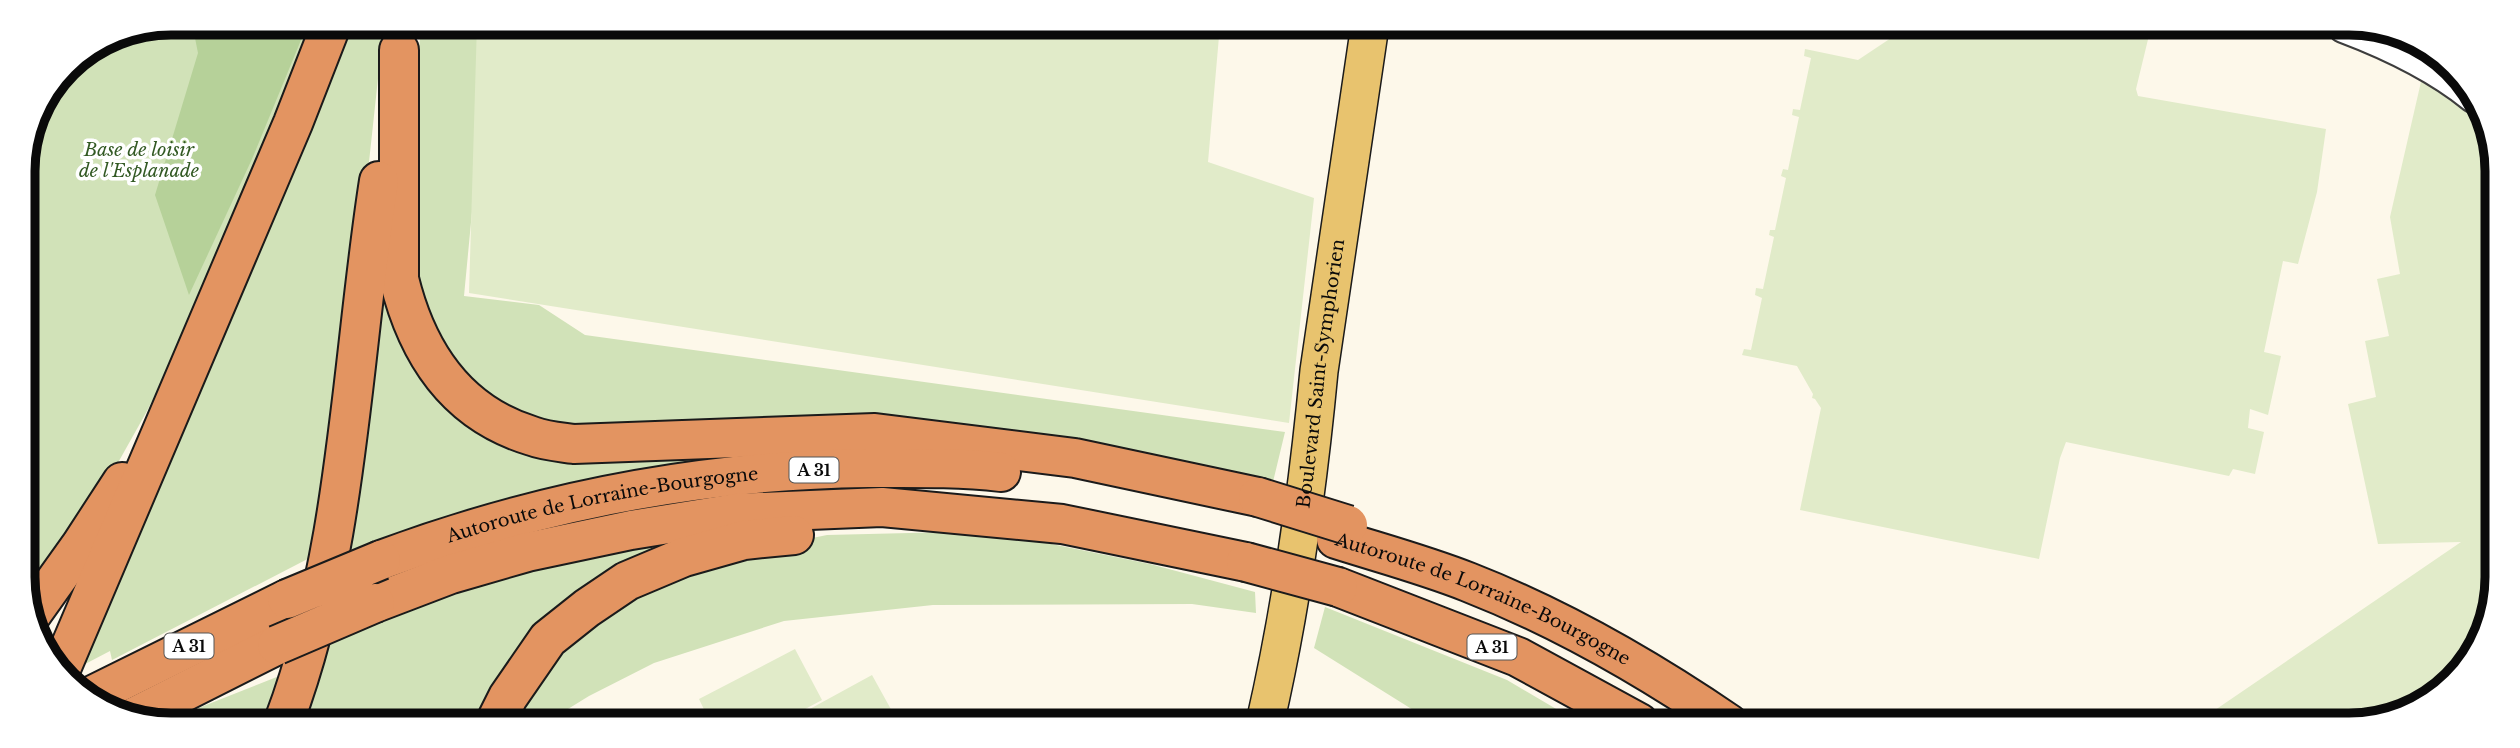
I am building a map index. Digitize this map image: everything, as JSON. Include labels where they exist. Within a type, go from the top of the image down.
[{"type":"highway","points":[[64,661],[293,123],[327,35]]},
{"type":"highway","points":[[401,37],[399,279],[407,314],[421,344],[440,373],[464,398],[492,418],[532,436],[574,444],[875,433],[1074,458],[1256,506]]},
{"type":"highway","points":[[287,713],[303,671],[335,532],[372,225],[401,37]]},
{"type":"highway","points":[[38,605],[121,483],[158,414],[244,236]]},
{"type":"highway","name":"Autoroute de Lorraine-Bourgogne","points":[[99,692],[287,598],[381,560],[481,526],[617,494],[739,476],[832,469],[912,468],[994,472],[1256,506],[1447,560],[1467,582],[1610,649],[1713,713]]},
{"type":"highway","name":"Autoroute de Lorraine-Bourgogne","points":[[147,711],[277,645],[375,603],[451,574],[527,552],[631,530],[736,513],[883,507],[1062,524],[1246,562],[1338,587],[1518,657],[1621,713]]},
{"type":"highway","points":[[500,713],[548,639],[586,608],[627,581],[684,557],[757,538],[886,527],[1062,524]]},
{"type":"main road","name":"Boulevard Saint-Symphorien","points":[[1267,713],[1282,649],[1322,345],[1369,35]]},
{"type":"street","points":[[2364,36],[2451,81]]},
{"type":"green space","name":"Base de loisir de l'Esplanade","points":[[171,35],[311,35],[189,327],[147,411],[101,493],[36,589],[35,162],[45,119],[58,95],[75,75],[95,58],[119,45],[153,36]]},
{"type":"green space","points":[[194,35],[303,35],[252,159],[189,295],[155,195],[198,53]]},
{"type":"green space","points":[[336,35],[383,35],[347,366],[323,551],[112,660],[110,651],[73,671],[70,668]]},
{"type":"green space","points":[[420,35],[489,35],[464,296],[539,305],[585,335],[1285,432],[1272,486],[701,447],[707,539],[645,562],[493,713],[189,713],[322,659],[366,381],[412,146]]},
{"type":"green space","points":[[477,35],[1219,35],[1208,162],[1314,198],[1289,423],[469,293]]},
{"type":"green space","points":[[1892,35],[2149,35],[2136,89],[2138,96],[2326,129],[2317,192],[2298,264],[2283,261],[2264,352],[2281,356],[2268,415],[2250,409],[2248,428],[2264,432],[2255,474],[2233,469],[2229,476],[2066,442],[2060,458],[2039,559],[1800,510],[1821,408],[1812,398],[1813,394],[1797,366],[1742,355],[1744,349],[1751,350],[1762,298],[1755,295],[1756,288],[1763,289],[1774,237],[1769,235],[1770,230],[1775,230],[1786,178],[1781,176],[1783,169],[1788,170],[1799,117],[1792,115],[1793,109],[1800,110],[1811,58],[1804,56],[1805,49],[1858,60]]},
{"type":"green space","points":[[2423,73],[2466,103],[2478,127],[2485,162],[2485,577],[2478,621],[2462,653],[2451,667],[2425,690],[2401,703],[2358,713],[2211,713],[2461,542],[2378,544],[2348,404],[2376,397],[2365,341],[2389,336],[2377,279],[2400,274],[2390,217]]},
{"type":"green space","points":[[951,532],[1027,539],[1150,564],[1255,592],[1256,613],[1192,604],[933,605],[784,621],[654,663],[561,713],[511,713],[532,676],[611,604],[749,551],[827,535]]},
{"type":"green space","points":[[1325,607],[1507,680],[1563,713],[1418,713],[1314,648]]},
{"type":"green space","points":[[795,649],[822,700],[798,713],[706,713],[699,699]]},
{"type":"green space","points":[[872,675],[893,713],[802,713]]}]
